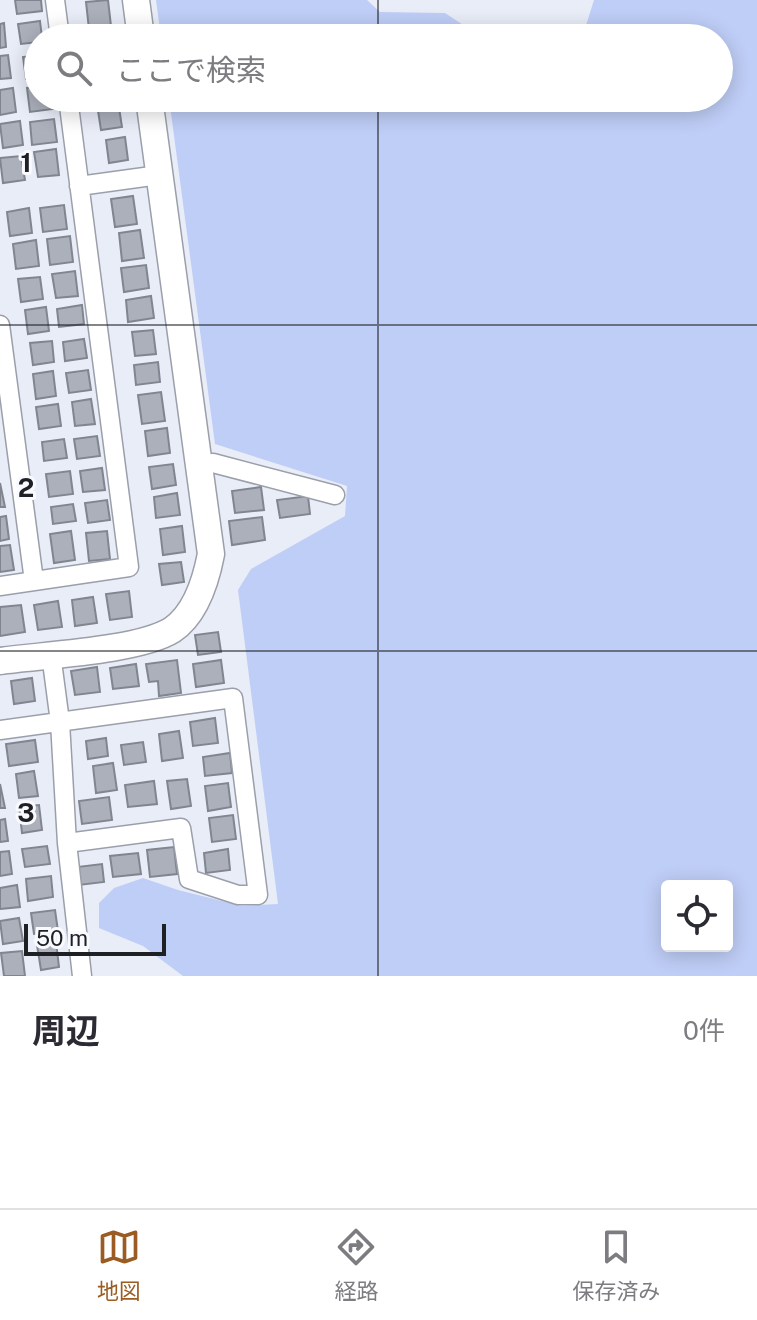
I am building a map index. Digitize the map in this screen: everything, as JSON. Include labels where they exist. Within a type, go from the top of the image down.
[{"type":"street","points":[[55,0],[58,24]]},
{"type":"street","points":[[136,0],[139,24]]},
{"type":"street","points":[[0,586],[129,567],[70,112]]},
{"type":"street","points":[[0,661],[147,642],[175,628],[206,583],[211,554],[151,112]]},
{"type":"street","points":[[79,186],[159,175]]},
{"type":"street","points":[[0,325],[34,581]]},
{"type":"street","points":[[198,464],[213,463],[335,495]]},
{"type":"street","points":[[51,654],[60,722],[67,843],[82,976]]},
{"type":"street","points":[[0,730],[233,698],[258,895],[238,895],[189,879],[181,828],[67,843]]},
{"type":"shaded area","points":[[156,0],[367,0],[380,12],[445,13],[462,24],[159,24]]},
{"type":"shaded area","points":[[594,0],[757,0],[757,976],[183,976],[143,946],[99,928],[99,903],[114,888],[143,878],[242,906],[278,904],[238,590],[251,569],[345,516],[347,486],[215,444],[171,112],[733,112],[733,24],[586,24]]},
{"type":"building","points":[[15,0],[41,0],[42,11],[17,14]]},
{"type":"building","points":[[108,0],[111,24],[88,24],[86,2]]},
{"type":"building","points":[[40,21],[40,24],[24,24],[24,44],[21,44],[18,24]]},
{"type":"building","points":[[4,23],[6,47],[0,48],[0,24]]},
{"type":"building","points":[[8,55],[11,78],[0,79],[0,56]]},
{"type":"building","points":[[13,88],[16,112],[0,115],[0,90]]},
{"type":"building","points":[[98,112],[120,112],[122,127],[101,130]]},
{"type":"building","points":[[54,119],[57,142],[32,145],[30,122]]},
{"type":"building","points":[[20,121],[23,145],[3,148],[0,124]]},
{"type":"building","points":[[125,137],[128,160],[109,163],[106,140]]},
{"type":"building","points":[[56,149],[59,175],[38,177],[34,152]]},
{"type":"building","points":[[21,156],[25,180],[3,183],[0,158]]},
{"type":"building","points":[[133,196],[137,224],[115,227],[111,199]]},
{"type":"building","points":[[64,205],[67,229],[43,232],[40,208]]},
{"type":"building","points":[[29,208],[32,233],[10,236],[7,212]]},
{"type":"building","points":[[140,230],[144,258],[122,261],[119,233]]},
{"type":"building","points":[[70,236],[73,262],[50,265],[47,239]]},
{"type":"building","points":[[36,240],[39,266],[16,269],[13,244]]},
{"type":"building","points":[[146,265],[149,288],[124,292],[121,268]]},
{"type":"building","points":[[75,271],[78,296],[56,298],[52,274]]},
{"type":"building","points":[[40,277],[43,299],[21,302],[18,279]]},
{"type":"building","points":[[151,296],[154,318],[128,322],[126,300]]},
{"type":"building","points":[[82,305],[84,324],[59,327],[57,309]]},
{"type":"building","points":[[46,307],[49,331],[28,334],[25,310]]},
{"type":"building","points":[[153,330],[156,354],[135,356],[132,332]]},
{"type":"building","points":[[84,339],[87,358],[65,361],[63,342]]},
{"type":"building","points":[[52,341],[54,362],[33,365],[30,343]]},
{"type":"building","points":[[158,362],[160,382],[136,385],[134,365]]},
{"type":"building","points":[[88,370],[91,390],[69,393],[66,373]]},
{"type":"building","points":[[53,371],[56,396],[36,399],[33,374]]},
{"type":"building","points":[[161,392],[165,421],[142,424],[138,395]]},
{"type":"building","points":[[91,399],[95,424],[75,426],[72,402]]},
{"type":"building","points":[[58,404],[61,426],[39,429],[36,407]]},
{"type":"building","points":[[167,428],[170,453],[148,456],[145,431]]},
{"type":"building","points":[[97,436],[100,456],[77,459],[74,439]]},
{"type":"building","points":[[64,439],[67,458],[44,461],[42,442]]},
{"type":"building","points":[[173,464],[176,485],[152,489],[149,467]]},
{"type":"building","points":[[102,468],[105,490],[83,492],[80,471]]},
{"type":"building","points":[[70,471],[73,494],[49,497],[46,474]]},
{"type":"building","points":[[0,483],[5,507],[0,507]]},
{"type":"building","points":[[261,487],[264,510],[235,513],[232,491]]},
{"type":"building","points":[[177,493],[180,515],[156,518],[154,497]]},
{"type":"building","points":[[308,496],[310,514],[280,518],[277,500]]},
{"type":"building","points":[[107,500],[110,520],[88,523],[85,503]]},
{"type":"building","points":[[73,504],[76,521],[53,524],[51,507]]},
{"type":"building","points":[[6,516],[9,539],[0,541],[0,517]]},
{"type":"building","points":[[262,517],[265,540],[232,545],[229,521]]},
{"type":"building","points":[[182,526],[185,552],[163,555],[160,529]]},
{"type":"building","points":[[71,531],[75,560],[54,563],[50,534]]},
{"type":"building","points":[[107,531],[110,559],[89,561],[86,533]]},
{"type":"building","points":[[10,545],[14,570],[0,572],[0,546]]},
{"type":"building","points":[[181,562],[184,582],[162,585],[159,564]]},
{"type":"building","points":[[129,591],[132,617],[110,620],[106,594]]},
{"type":"building","points":[[93,597],[97,623],[75,626],[72,600]]},
{"type":"building","points":[[58,601],[62,627],[38,630],[34,605]]},
{"type":"building","points":[[21,605],[25,632],[0,636],[0,607]]},
{"type":"building","points":[[218,632],[221,652],[198,655],[195,635]]},
{"type":"building","points":[[177,660],[181,693],[159,696],[158,681],[149,682],[146,664]]},
{"type":"building","points":[[221,660],[224,683],[196,687],[193,664]]},
{"type":"building","points":[[136,664],[139,686],[113,689],[110,668]]},
{"type":"building","points":[[97,667],[100,692],[75,695],[71,671]]},
{"type":"building","points":[[32,678],[35,701],[14,704],[11,681]]},
{"type":"building","points":[[215,718],[218,743],[193,746],[190,722]]},
{"type":"building","points":[[179,731],[183,758],[162,761],[159,734]]},
{"type":"building","points":[[106,738],[108,756],[88,759],[86,741]]},
{"type":"building","points":[[35,740],[38,762],[9,766],[6,744]]},
{"type":"building","points":[[143,742],[146,762],[124,765],[121,745]]},
{"type":"building","points":[[230,753],[232,773],[205,776],[203,757]]},
{"type":"building","points":[[113,763],[117,790],[96,793],[93,766]]},
{"type":"building","points":[[34,771],[38,796],[19,798],[16,774]]},
{"type":"building","points":[[187,779],[191,806],[171,809],[167,781]]},
{"type":"building","points":[[154,781],[157,804],[128,807],[125,785]]},
{"type":"building","points":[[228,783],[231,807],[208,811],[205,786]]},
{"type":"building","points":[[0,784],[5,808],[0,808]]},
{"type":"building","points":[[109,797],[112,820],[82,824],[79,801]]},
{"type":"building","points":[[39,805],[42,830],[22,833],[19,807]]},
{"type":"building","points":[[233,815],[236,839],[212,842],[209,818]]},
{"type":"building","points":[[5,819],[8,841],[0,842],[0,820]]},
{"type":"building","points":[[47,846],[50,864],[25,867],[22,849]]},
{"type":"building","points":[[174,847],[177,874],[150,877],[147,850]]},
{"type":"building","points":[[228,849],[230,870],[206,873],[204,853]]},
{"type":"building","points":[[9,851],[12,874],[0,876],[0,852]]},
{"type":"building","points":[[138,853],[141,874],[113,877],[110,856]]},
{"type":"building","points":[[102,864],[104,882],[79,885],[77,867]]},
{"type":"building","points":[[51,876],[53,897],[28,901],[26,879]]},
{"type":"building","points":[[17,885],[20,907],[0,909],[0,888]]},
{"type":"building","points":[[55,910],[58,931],[34,934],[31,913]]},
{"type":"building","points":[[19,918],[23,941],[3,944],[0,921]]},
{"type":"building","points":[[56,942],[59,967],[41,970],[37,945]]},
{"type":"building","points":[[22,951],[25,976],[4,976],[1,953]]}]
